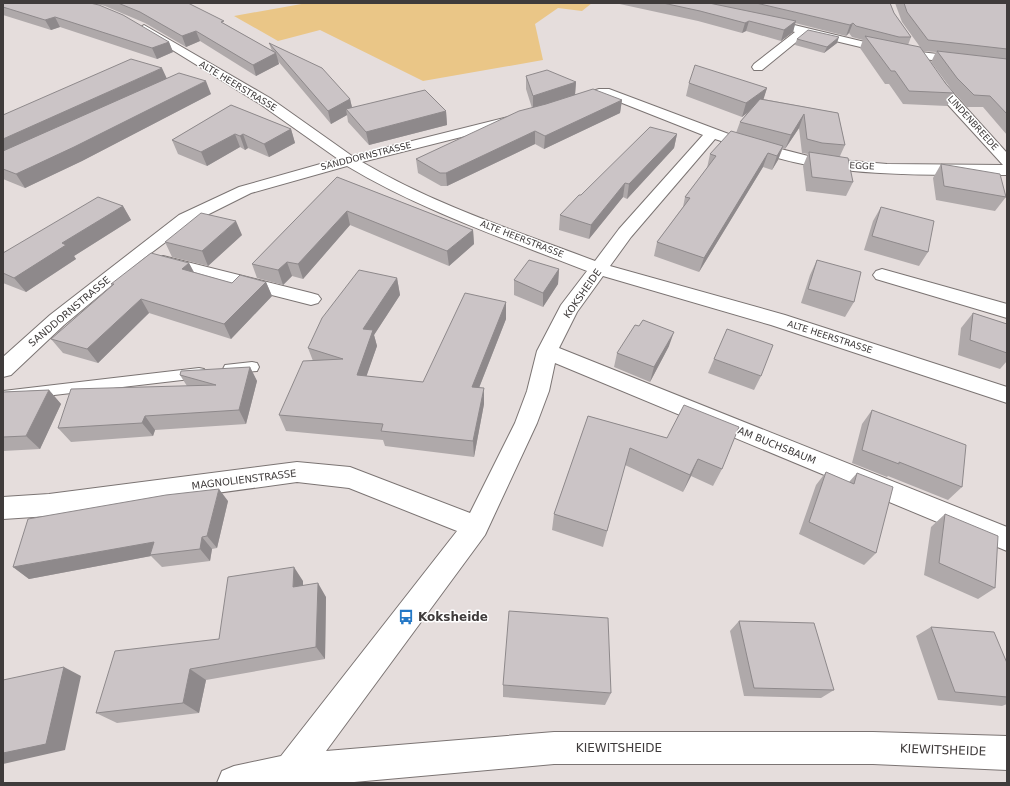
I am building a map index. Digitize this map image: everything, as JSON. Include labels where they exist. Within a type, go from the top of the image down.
[{"type":"street","points":[[767,10],[767,16],[760,20],[803,31],[894,52],[1007,66]]},
{"type":"street","name":"ALTE HEERSTRASSE","points":[[134,22],[290,118],[350,161],[387,183],[440,208],[598,269],[778,320],[1007,395]]},
{"type":"street","points":[[758,67],[803,31]]},
{"type":"street","name":"LINDENBREEDE","points":[[911,43],[945,93],[1007,162]]},
{"type":"street","points":[[195,75],[209,68]]},
{"type":"street","name":"EGGE","points":[[562,106],[599,93],[609,93],[712,132],[792,157],[817,162],[878,167],[1007,170]]},
{"type":"street","name":"SANDDORNSTRASSE","points":[[3,369],[57,320],[137,255],[186,219],[245,190],[300,173],[532,115]]},
{"type":"street","name":"KOKSHEIDE","points":[[285,777],[476,527],[526,423],[538,391],[547,351],[568,310],[625,233],[712,132]]},
{"type":"street","points":[[137,255],[312,299]]},
{"type":"street","points":[[882,274],[1007,311]]},
{"type":"street","name":"AM BUCHSBAUM","points":[[547,351],[1007,538]]},
{"type":"street","name":"MAGNOLIENSTRASSE","points":[[3,508],[49,505],[297,472],[350,478],[476,527]]},
{"type":"street","name":"KIEWITSHEIDE","points":[[234,783],[554,748],[873,748],[1007,752]]},
{"type":"lane","points":[[3,396],[252,367]]},
{"type":"shaded area","points":[[307,3],[592,3],[582,11],[558,8],[535,24],[543,60],[423,81],[320,30],[278,41],[234,16]]},
{"type":"building","points":[[3,3],[90,3],[99,5],[123,15],[169,42],[152,48],[55,17],[45,20],[3,7]]},
{"type":"building","points":[[118,3],[188,3],[224,21],[221,22],[276,53],[253,65],[196,31],[182,36],[140,12]]},
{"type":"building","points":[[663,3],[709,3],[796,21],[784,30],[749,21],[745,23]]},
{"type":"building","points":[[756,3],[890,3],[894,13],[911,37],[899,37],[856,26],[853,23],[850,25]]},
{"type":"building","points":[[904,3],[1007,3],[1007,49],[928,40],[907,12]]},
{"type":"building","points":[[808,30],[839,37],[827,47],[797,39]]},
{"type":"building","points":[[865,36],[920,47],[954,93],[909,91],[895,71],[891,71]]},
{"type":"building","points":[[269,43],[322,68],[350,99],[328,111]]},
{"type":"building","points":[[937,51],[1007,59],[1007,114],[990,96],[974,95],[957,78]]},
{"type":"building","points":[[131,59],[162,68],[3,139],[3,115]]},
{"type":"building","points":[[695,65],[767,88],[746,103],[689,83]]},
{"type":"building","points":[[547,70],[576,82],[533,96],[526,76]]},
{"type":"building","points":[[179,73],[206,81],[74,147],[16,174],[3,169],[3,151]]},
{"type":"building","points":[[593,89],[622,100],[545,136],[535,131],[446,173],[440,173],[416,159],[519,111]]},
{"type":"building","points":[[425,90],[446,111],[366,132],[346,109]]},
{"type":"building","points":[[760,99],[838,113],[845,145],[822,143],[807,139],[804,114],[791,135],[740,122]]},
{"type":"building","points":[[231,105],[291,129],[264,144],[243,134],[240,136],[235,134],[201,152],[172,140]]},
{"type":"building","points":[[650,127],[677,134],[629,184],[625,183],[591,225],[560,215],[579,195],[581,195]]},
{"type":"building","points":[[731,131],[783,146],[777,156],[768,153],[704,258],[657,242],[690,198],[685,197],[716,156],[710,154]]},
{"type":"building","points":[[809,152],[848,158],[853,182],[812,177]]},
{"type":"building","points":[[941,164],[1000,174],[1006,197],[944,186]]},
{"type":"building","points":[[337,177],[473,230],[447,251],[347,211],[298,264],[287,262],[278,270],[252,264]]},
{"type":"building","points":[[98,197],[123,206],[62,243],[66,245],[14,278],[3,273],[3,253]]},
{"type":"building","points":[[881,207],[934,221],[928,252],[872,236]]},
{"type":"building","points":[[201,213],[236,221],[202,251],[165,242]]},
{"type":"building","points":[[151,253],[189,263],[182,269],[232,283],[240,275],[266,282],[224,324],[141,299],[87,349],[51,339],[114,284],[111,284]]},
{"type":"building","points":[[529,260],[559,269],[543,293],[514,280]]},
{"type":"building","points":[[817,260],[861,272],[854,302],[808,289]]},
{"type":"building","points":[[359,270],[397,278],[363,329],[373,330],[357,375],[423,382],[465,293],[506,302],[472,387],[484,388],[473,441],[381,431],[383,424],[279,415],[303,361],[343,359],[308,348],[322,318]]},
{"type":"building","points":[[973,313],[1007,324],[1007,353],[970,340]]},
{"type":"building","points":[[643,320],[674,332],[654,367],[617,353],[635,325],[639,326]]},
{"type":"building","points":[[727,329],[773,345],[761,376],[714,359]]},
{"type":"building","points":[[250,367],[239,410],[145,416],[142,423],[58,428],[71,389],[216,385],[180,375],[181,371]]},
{"type":"building","points":[[49,390],[26,436],[3,437],[3,392]]},
{"type":"building","points":[[684,405],[739,427],[722,469],[698,459],[690,475],[630,448],[607,531],[554,514],[588,416],[667,438]]},
{"type":"building","points":[[872,410],[966,445],[962,487],[899,462],[899,464],[862,450]]},
{"type":"building","points":[[826,472],[854,484],[857,473],[893,487],[876,553],[809,522]]},
{"type":"building","points":[[219,489],[207,536],[202,537],[200,549],[150,555],[154,542],[13,567],[28,519],[166,495]]},
{"type":"building","points":[[945,514],[998,536],[995,588],[939,563]]},
{"type":"building","points":[[294,567],[293,587],[318,583],[316,647],[190,669],[183,703],[96,713],[115,651],[219,639],[228,577]]},
{"type":"building","points":[[509,611],[608,618],[611,693],[503,685]]},
{"type":"building","points":[[739,621],[814,623],[834,690],[754,688]]},
{"type":"building","points":[[931,627],[994,632],[1007,663],[1007,697],[955,692]]},
{"type":"building","points":[[64,667],[46,744],[3,753],[3,680]]},
{"type":"place","name":"Koksheide","points":[[406,617]]}]
